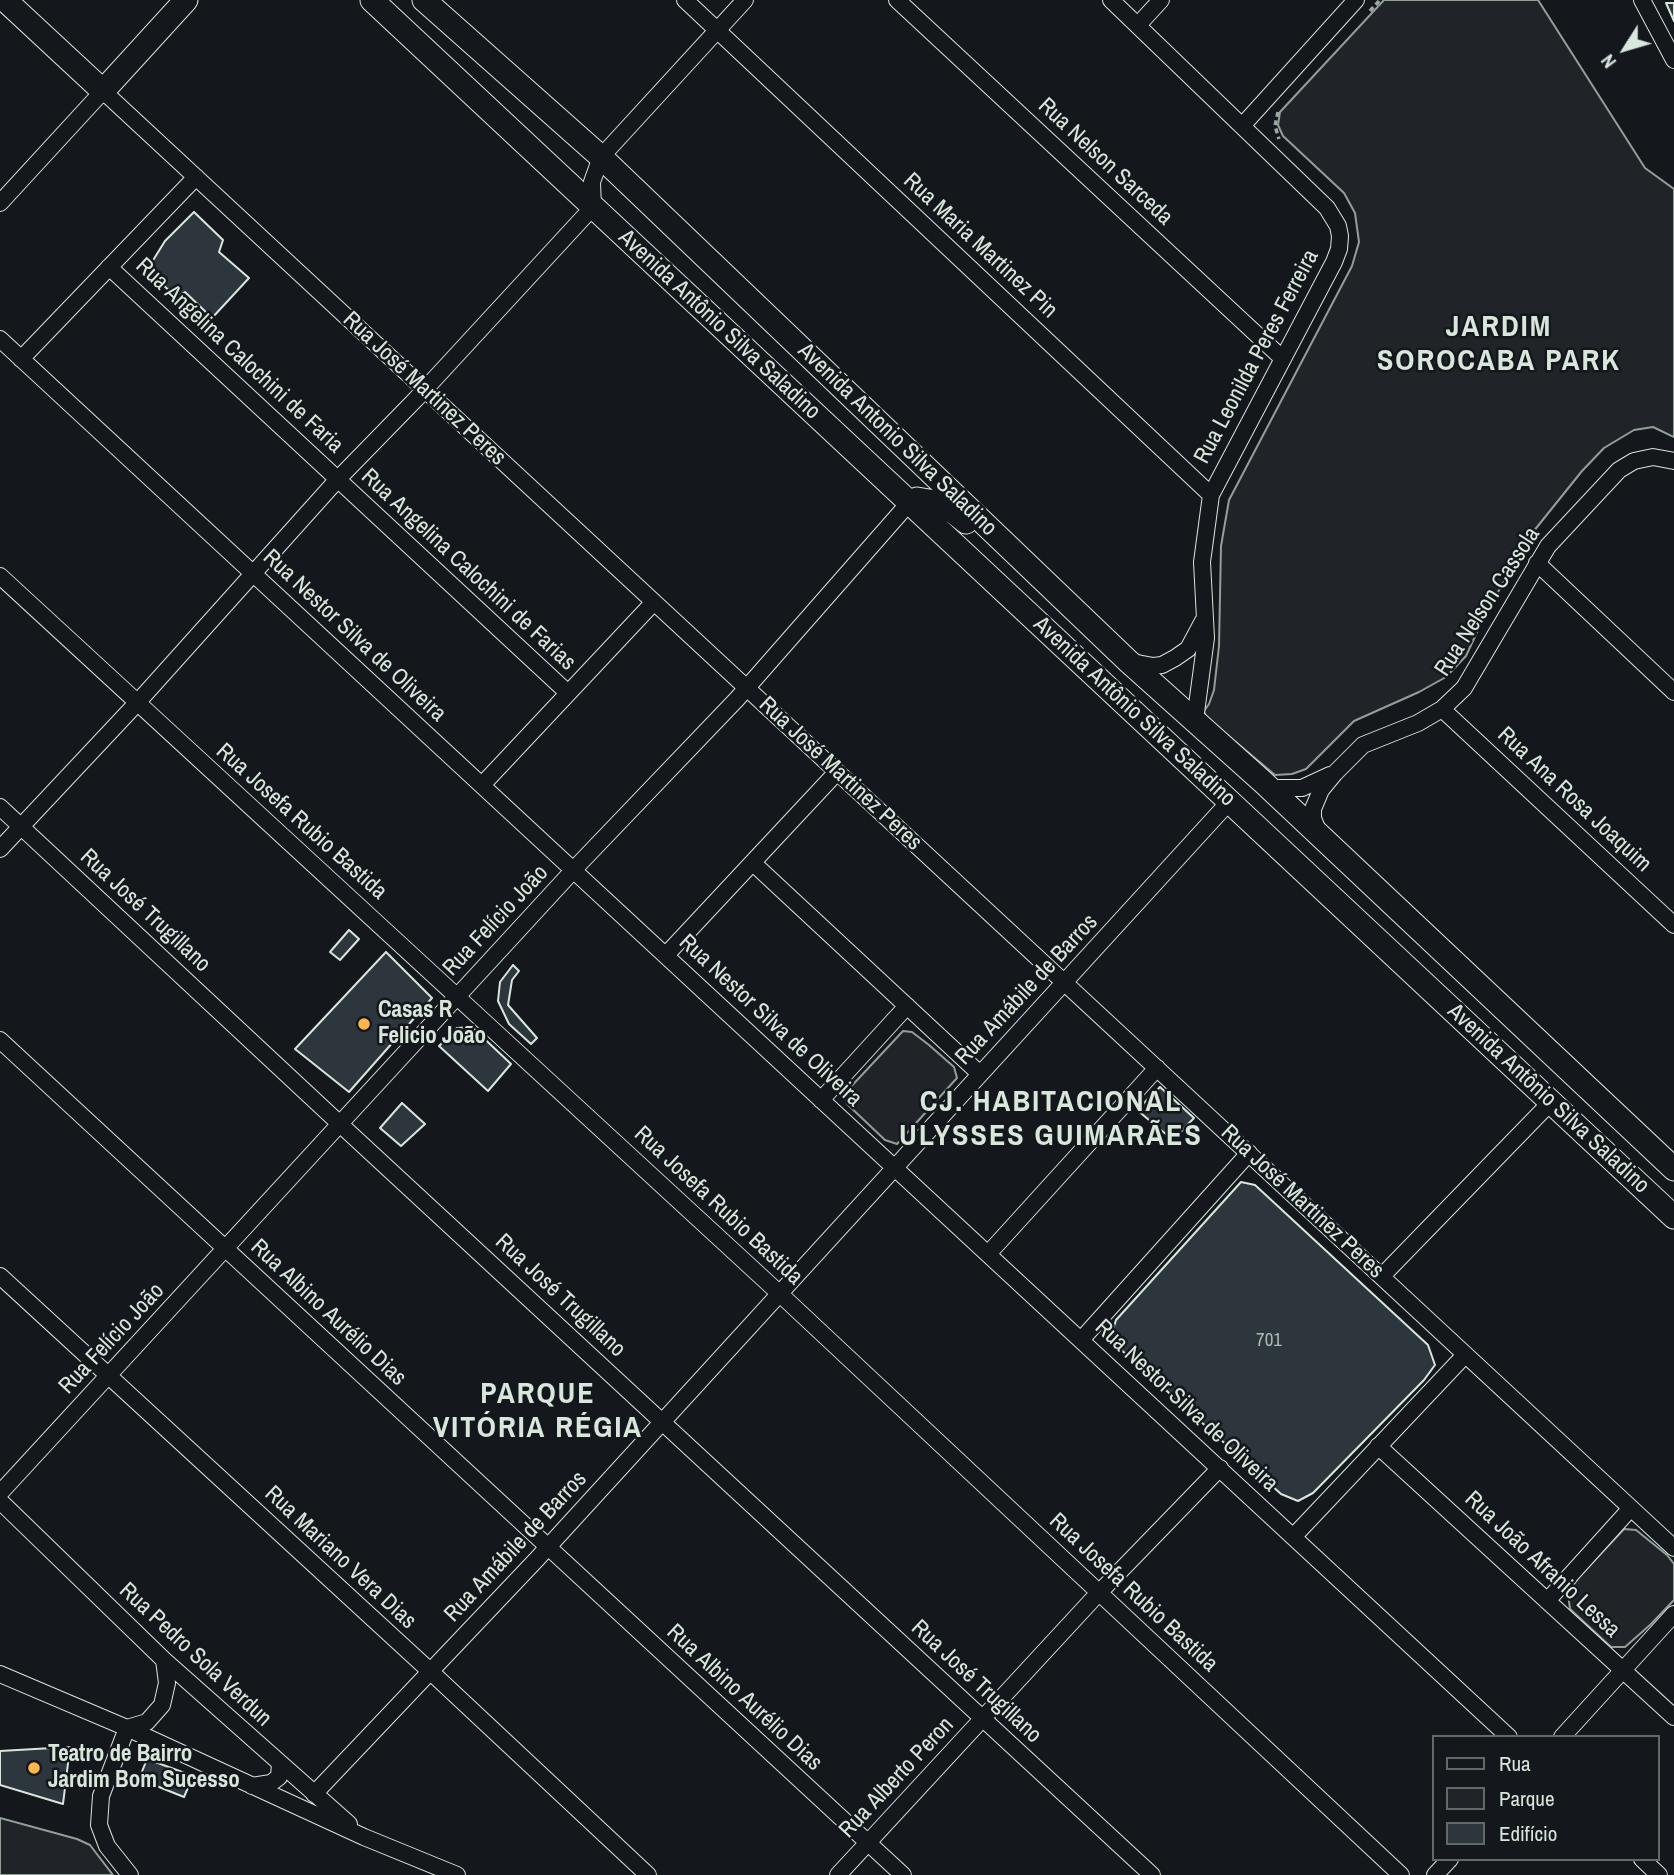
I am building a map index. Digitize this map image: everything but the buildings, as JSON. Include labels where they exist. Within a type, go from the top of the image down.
[{"type":"main road","points":[[103,91],[186,0]]},
{"type":"main road","points":[[372,0],[593,207]]},
{"type":"main road","name":"Avenida Antonio Silva Saladino","points":[[424,0],[601,157],[1128,661],[1195,720]]},
{"type":"main road","name":"Rua José Martinez Peres","points":[[6,9],[103,91]]},
{"type":"main road","name":"Avenida Antônio Silva Saladino","points":[[593,207],[1674,1217]]},
{"type":"main road","points":[[909,503],[924,499],[946,506],[1067,603]]},
{"type":"main road","name":"Avenida Antônio Silva Saladino","points":[[1195,720],[1674,1169]]},
{"type":"street","name":"Rua Maria Martinez Pin","points":[[685,0],[1211,495]]},
{"type":"street","points":[[0,849],[338,479],[593,207],[592,182],[601,157],[746,0]]},
{"type":"street","name":"Rua Nelson Sarceda","points":[[897,0],[1282,358]]},
{"type":"street","name":"Rua Leonilda Peres Ferreira","points":[[1111,0],[1328,208],[1338,226],[1340,236],[1334,262],[1211,495],[1202,562],[1206,638],[1195,720]]},
{"type":"street","points":[[1138,25],[1161,0]]},
{"type":"street","points":[[1242,126],[1356,0]]},
{"type":"street","points":[[1642,0],[1674,60]]},
{"type":"street","name":"Rua José Martinez Peres","points":[[103,91],[1674,1548]]},
{"type":"street","points":[[0,202],[103,91]]},
{"type":"street","points":[[21,359],[195,177]]},
{"type":"street","name":"Rua Angelina Calochini de Faria","points":[[110,267],[338,479]]},
{"type":"street","name":"Rua Nestor Silva de Oliveira","points":[[0,339],[1507,1735]]},
{"type":"street","name":"Rua Nelson Cassola","points":[[1322,838],[1312,809],[1321,790],[1335,773],[1363,745],[1418,723],[1443,709],[1464,688],[1548,546],[1619,470],[1634,461],[1653,457],[1674,461]]},
{"type":"street","name":"Rua Angelina Calochini de Farias","points":[[338,479],[568,694]]},
{"type":"street","name":"Rua Felício João","points":[[0,1493],[746,687],[909,503]]},
{"type":"street","points":[[1537,563],[1674,692]]},
{"type":"street","name":"Rua Josefa Rubio Bastida","points":[[0,576],[780,1294],[1401,1875]]},
{"type":"street","points":[[482,785],[654,601]]},
{"type":"street","points":[[1128,661],[1143,666],[1163,665],[1188,649],[1204,619]]},
{"type":"street","name":"Rua Ana Rosa Joaquim","points":[[1443,709],[1674,925]]},
{"type":"street","points":[[666,955],[837,772]]},
{"type":"street","name":"Rua Nelson Cassola","points":[[1263,782],[1275,788],[1302,788],[1335,773]]},
{"type":"street","name":"Rua Amábile de Barros","points":[[314,1794],[548,1546],[1230,801]]},
{"type":"street","name":"Rua José Trugillano","points":[[0,807],[1152,1875]]},
{"type":"street","points":[[753,863],[980,1074]]},
{"type":"street","points":[[821,1100],[907,1006]]},
{"type":"street","name":"Rua Albino Aurélio Dias","points":[[0,1040],[903,1875]]},
{"type":"street","points":[[988,1254],[1157,1068]]},
{"type":"street","points":[[1382,1276],[1550,1102]]},
{"type":"street","points":[[1081,1340],[1249,1153]]},
{"type":"street","name":"Rua Mariano Vera Dias","points":[[0,1276],[431,1672],[632,1867],[648,1875]]},
{"type":"street","points":[[1293,1537],[1465,1354]]},
{"type":"street","name":"Rua João Afranio Lessa","points":[[1378,1446],[1674,1717]]},
{"type":"street","name":"Rua Alberto Peron","points":[[838,1875],[1098,1593],[1220,1468]]},
{"type":"street","name":"Rua Pedro Sola Verdun","points":[[0,1501],[164,1660],[364,1838]]},
{"type":"street","points":[[1547,1601],[1631,1508]]},
{"type":"street","points":[[1564,1735],[1674,1614]]},
{"type":"street","points":[[127,1728],[148,1722],[162,1705],[167,1683],[164,1660]]},
{"type":"street","points":[[0,1674],[127,1728],[364,1838],[457,1875]]},
{"type":"street","points":[[127,1728],[101,1796],[99,1825],[107,1846],[131,1875]]},
{"type":"street","points":[[252,1786],[271,1783],[279,1777],[280,1763]]},
{"type":"street","points":[[1435,1875],[1448,1861]]},
{"type":"street","points":[[1644,1861],[1659,1875]]},
{"type":"green space","points":[[1384,0],[1538,0],[1645,168],[1674,189],[1674,437],[1653,427],[1634,430],[1604,448],[1529,537],[1484,617],[1466,656],[1446,677],[1354,721],[1306,769],[1292,774],[1275,775],[1206,717],[1204,711],[1214,690],[1219,646],[1221,546],[1229,500],[1352,266],[1359,242],[1355,213],[1344,193],[1283,136],[1278,125],[1280,112]]},
{"type":"green space","points":[[903,1031],[912,1032],[929,1045],[954,1067],[957,1078],[897,1144],[885,1140],[847,1104],[845,1093]]},
{"type":"green space","points":[[1624,1529],[1636,1530],[1674,1564],[1674,1600],[1625,1647],[1611,1647],[1570,1609],[1568,1594],[1578,1578]]},
{"type":"green space","points":[[0,1818],[90,1845],[113,1875],[0,1875]]},
{"type":"place","name":"Casas R Felicio João","points":[[364,1024]]},
{"type":"place","name":"Teatro de Bairro Jardim Bom Sucesso","points":[[34,1768]]},
{"type":"district","name":"JARDIM SOROCABA PARK","points":[[1499,345]]},
{"type":"district","name":"CJ. HABITACIONAL ULYSSES GUIMARÃES","points":[[1051,1120]]},
{"type":"district","name":"PARQUE VITÓRIA RÉGIA","points":[[538,1412]]}]
